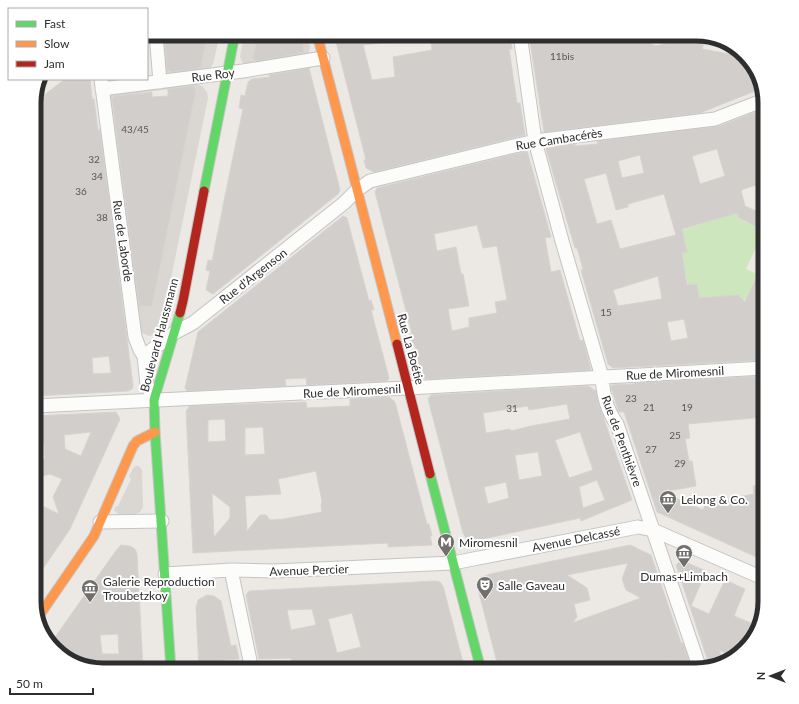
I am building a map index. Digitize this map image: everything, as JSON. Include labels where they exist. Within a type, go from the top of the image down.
[{"type":"street","points":[[157,41],[160,82]]},
{"type":"street","name":"Boulevard Haussmann","points":[[171,663],[154,400],[183,301],[234,41]]},
{"type":"street","name":"Rue La Boétie","points":[[319,41],[479,663]]},
{"type":"street","name":"Rue de Penthièvre","points":[[521,41],[535,140],[562,241],[602,378],[602,387],[610,415],[617,424],[698,663]]},
{"type":"street","name":"Rue Roy","points":[[102,84],[160,82],[323,58]]},
{"type":"street","name":"Rue de Laborde","points":[[102,84],[136,337],[140,350],[144,356],[148,385],[154,400]]},
{"type":"street","name":"Rue Cambacérès","points":[[357,190],[370,181],[535,140],[715,118],[758,102]]},
{"type":"street","name":"Rue d'Argenson","points":[[144,356],[174,333],[198,319],[344,203],[357,190]]},
{"type":"street","name":"Rue de Miromesnil","points":[[41,406],[602,378],[758,368]]},
{"type":"street","points":[[42,612],[94,536],[132,446],[137,441],[155,432]]},
{"type":"street","points":[[100,522],[162,520]]},
{"type":"street","name":"Avenue Delcassé","points":[[453,563],[638,527],[653,530],[758,576]]},
{"type":"street","name":"Avenue Percier","points":[[165,574],[231,570],[274,572],[453,563]]},
{"type":"street","points":[[231,570],[251,663]]},
{"type":"green space","points":[[737,213],[739,219],[758,228],[758,243],[746,269],[757,274],[752,285],[755,287],[750,300],[743,300],[738,295],[699,298],[697,284],[688,285],[681,253],[687,252],[684,236],[678,231]]},
{"type":"shaded area","points":[[163,41],[165,41],[167,69],[171,73],[197,69],[201,66],[206,41],[218,41],[213,64],[209,69],[167,74],[165,72]]},
{"type":"shaded area","points":[[243,41],[253,41],[253,43],[256,44],[253,58],[256,62],[301,56],[304,52],[302,41],[308,41],[310,47],[309,53],[302,58],[246,65],[242,62],[240,57]]},
{"type":"shaded area","points":[[194,83],[202,86],[207,92],[208,98],[161,327],[156,334],[149,336],[140,331],[109,97],[112,94]],"holes":[[[192,86],[196,90],[152,306],[139,306],[111,101],[115,96]]]},
{"type":"shaded area","points":[[136,466],[139,466],[142,470],[143,507],[140,512],[135,514],[118,514],[114,510],[115,507],[118,506],[131,479],[129,476]]},
{"type":"building","points":[[165,41],[206,41],[201,66],[198,69],[171,72],[167,69]]},
{"type":"building","points":[[253,41],[302,41],[304,52],[256,61],[253,58],[256,44],[253,43]]},
{"type":"building","points":[[336,41],[398,41],[363,45],[372,80],[395,77],[393,57],[432,50],[431,41],[511,41],[512,49],[509,49],[517,103],[520,103],[525,135],[374,172],[366,168],[364,160],[366,160]]},
{"type":"building","points":[[530,41],[650,41],[651,44],[656,46],[668,41],[704,42],[702,49],[735,55],[740,59],[752,76],[756,87],[757,90],[700,113],[544,132]]},
{"type":"building","points":[[309,68],[340,190],[338,194],[213,294],[206,290],[210,271],[206,270],[208,260],[212,261],[243,109],[239,108],[241,95],[245,96],[248,82],[252,79],[270,77],[269,75]]},
{"type":"building","points":[[64,80],[90,80],[98,130],[100,130],[133,385],[132,389],[128,391],[41,396],[41,99]],"holes":[[[109,356],[111,373],[93,374],[92,358]]]},
{"type":"building","points":[[192,86],[196,90],[152,306],[139,306],[112,100],[115,96],[152,92],[152,97],[168,96],[168,89]]},
{"type":"building","points":[[758,111],[758,184],[741,190],[745,206],[758,212],[758,228],[739,218],[737,213],[682,229],[687,252],[682,253],[687,285],[697,284],[699,298],[738,295],[745,302],[758,273],[758,360],[613,368],[608,364],[581,270],[583,269],[577,248],[575,248],[546,149],[575,144],[575,146],[598,144],[597,141],[720,126]],"holes":[[[717,149],[725,176],[700,184],[692,156]],[[640,155],[644,173],[622,178],[618,161]],[[606,173],[616,210],[628,207],[628,204],[664,194],[676,235],[620,249],[611,220],[597,224],[584,179]],[[658,276],[662,299],[618,306],[613,290]],[[684,319],[688,338],[671,341],[667,322]]]},
{"type":"building","points":[[527,151],[551,237],[545,238],[551,272],[560,270],[580,341],[583,340],[591,370],[426,379],[422,377],[415,346],[412,347],[409,335],[412,334],[375,192],[377,188]],"holes":[[[477,225],[483,248],[497,246],[507,300],[495,302],[497,313],[469,318],[469,327],[452,331],[448,309],[469,306],[456,247],[437,251],[434,234]]]},
{"type":"building","points":[[343,216],[347,218],[369,301],[371,300],[374,310],[371,310],[389,378],[387,381],[307,385],[306,378],[285,379],[286,386],[187,391],[185,388],[198,332]]},
{"type":"building","points":[[758,376],[758,418],[688,424],[690,438],[685,439],[689,461],[692,461],[696,486],[662,492],[703,510],[706,503],[754,494],[753,486],[758,486],[758,558],[657,512],[624,412],[619,412],[611,387],[612,385],[635,384],[634,383]]},
{"type":"building","points":[[588,386],[596,391],[599,405],[632,500],[581,521],[580,518],[474,541],[466,538],[463,533],[428,399],[431,395]],"holes":[[[567,404],[570,419],[511,431],[510,429],[486,433],[483,413],[528,406],[529,410]],[[580,432],[593,470],[569,478],[555,440]],[[538,452],[542,476],[519,480],[515,455]],[[597,480],[605,500],[583,508],[579,487]],[[506,482],[509,498],[488,504],[484,487]]]},
{"type":"building","points":[[389,397],[395,402],[427,524],[429,524],[432,536],[430,536],[432,545],[388,547],[388,543],[193,553],[186,411],[190,406],[306,402],[307,408],[350,406],[350,399]],"holes":[[[225,419],[226,441],[208,442],[208,420]],[[263,427],[265,454],[245,455],[245,428]],[[316,471],[322,501],[322,512],[270,520],[266,515],[260,515],[247,531],[245,496],[281,494],[278,479]],[[212,493],[230,507],[230,518],[214,537]]]},
{"type":"building","points":[[116,412],[120,419],[70,529],[41,572],[41,505],[59,514],[53,497],[62,479],[50,474],[42,476],[41,478],[41,459],[45,459],[44,442],[41,442],[41,416]],"holes":[[[91,432],[81,456],[65,449],[64,435]]]},
{"type":"building","points":[[121,545],[130,546],[135,549],[137,554],[143,663],[91,662],[69,653],[54,639]],"holes":[[[118,634],[119,654],[102,654],[100,635]]]},
{"type":"building","points":[[630,545],[651,555],[681,643],[683,643],[690,663],[669,663],[668,660],[661,663],[497,663],[479,593],[477,583],[480,578],[490,574]],"holes":[[[628,563],[622,579],[626,590],[641,598],[572,623],[577,617],[574,604],[590,600],[587,588],[567,575]]]},
{"type":"building","points":[[681,560],[706,571],[691,606],[709,614],[725,580],[745,589],[734,616],[753,624],[748,635],[740,645],[730,653],[728,654],[719,650],[722,657],[708,662],[676,565]]},
{"type":"building","points":[[435,581],[440,582],[443,586],[463,663],[291,663],[291,658],[259,659],[246,595],[249,591]],"holes":[[[312,609],[316,625],[291,630],[287,610]],[[352,613],[361,647],[337,653],[328,619]]]},
{"type":"building","points":[[207,595],[214,596],[221,601],[231,646],[236,645],[239,659],[223,660],[223,663],[199,663],[196,608],[198,600]]},
{"type":"traffic: fast","points":[[204,191],[234,41]]},
{"type":"traffic: fast","points":[[171,663],[154,400],[180,313]]},
{"type":"traffic: fast","points":[[430,474],[479,663]]},
{"type":"traffic: slow","points":[[319,41],[397,344]]},
{"type":"traffic: slow","points":[[42,612],[94,536],[133,446],[137,441],[155,432]]},
{"type":"traffic: jam","points":[[180,313],[204,191]]},
{"type":"traffic: jam","points":[[397,344],[430,474]]},
{"type":"place","name":"Lelong & Co.","points":[[668,514]]},
{"type":"place","name":"Miromesnil","points":[[446,557]]},
{"type":"place","name":"Dumas+Limbach","points":[[684,568]]},
{"type":"place","name":"Salle Gaveau","points":[[485,600]]},
{"type":"place","name":"Galerie Reproduction Troubetzkoy","points":[[90,603]]}]
